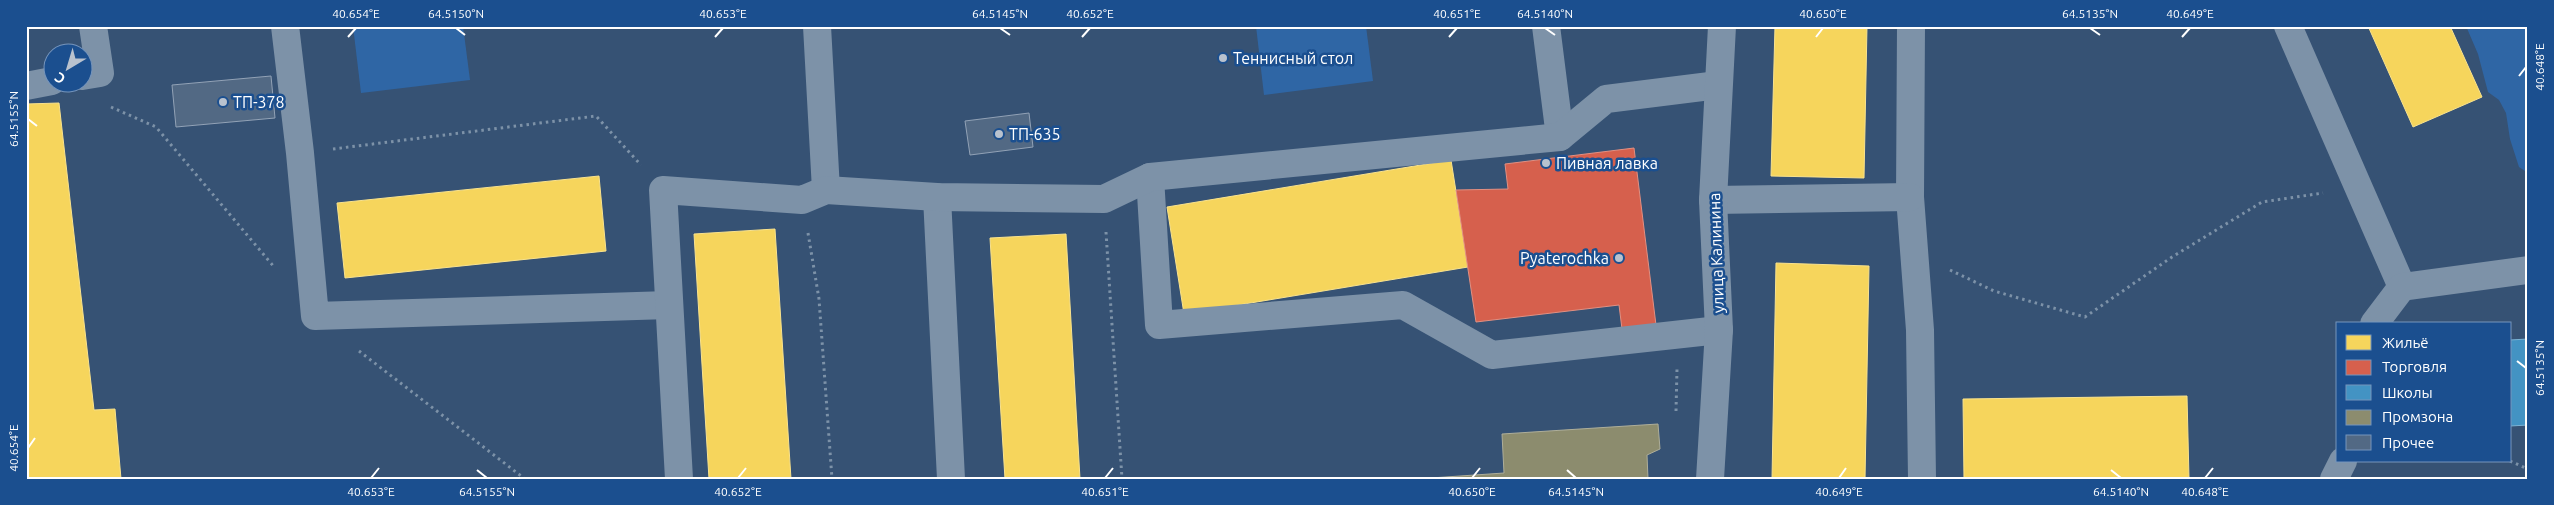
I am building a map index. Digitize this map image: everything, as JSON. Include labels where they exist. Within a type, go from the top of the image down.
[{"type":"street","points":[[92,74],[100,73],[93,26]]},
{"type":"street","points":[[285,26],[300,153],[315,316],[669,305]]},
{"type":"street","points":[[814,195],[816,26]]},
{"type":"street","points":[[1546,26],[1560,137]]},
{"type":"street","name":"улица Калинина","points":[[1710,479],[1719,330],[1713,200],[1722,26]]},
{"type":"street","points":[[1912,26],[1910,197],[1920,330],[1922,479]]},
{"type":"street","points":[[2288,26],[2402,287]]},
{"type":"street","points":[[26,86],[42,83]]},
{"type":"street","points":[[679,479],[663,190],[814,195],[1104,199],[1150,176],[1560,137],[1606,99],[1718,85]]},
{"type":"street","points":[[1150,176],[1159,325],[1404,305],[1492,355],[1719,330]]},
{"type":"street","points":[[937,197],[951,479]]},
{"type":"street","points":[[1713,200],[1910,197]]},
{"type":"street","points":[[2376,322],[2402,287],[2528,270]]},
{"type":"street","points":[[2334,479],[2342,462]]},
{"type":"path","points":[[300,153],[596,116],[663,190]]},
{"type":"path","points":[[1914,253],[1994,291],[2085,317],[2172,257],[2262,202],[2358,188]]},
{"type":"path","points":[[814,195],[819,299],[832,479]]},
{"type":"path","points":[[1104,199],[1122,479]]},
{"type":"path","points":[[1676,421],[1677,335]]},
{"type":"path","points":[[2512,462],[2528,469]]},
{"type":"shaded area","points":[[353,26],[463,26],[470,80],[361,93]]},
{"type":"shaded area","points":[[1256,26],[1366,26],[1373,81],[1264,95]]},
{"type":"shaded area","points":[[2466,26],[2528,26],[2528,173],[2519,167],[2510,139],[2506,113],[2499,100],[2488,92],[2478,54]]},
{"type":"building: Жильё","points":[[1775,26],[1867,26],[1864,178],[1771,176]]},
{"type":"building: Жильё","points":[[2368,26],[2450,26],[2482,97],[2413,127]]},
{"type":"building: Жильё","points":[[59,103],[94,410],[115,409],[121,479],[26,479],[26,104]]},
{"type":"building: Жильё","points":[[1451,160],[1468,267],[1184,314],[1167,207]]},
{"type":"building: Жильё","points":[[599,176],[606,251],[345,278],[337,203]]},
{"type":"building: Жильё","points":[[775,229],[791,479],[709,479],[694,234]]},
{"type":"building: Жильё","points":[[1066,234],[1080,479],[1005,479],[990,238]]},
{"type":"building: Жильё","points":[[1776,263],[1869,266],[1865,479],[1772,479]]},
{"type":"building: Жильё","points":[[2187,396],[2189,479],[1964,479],[1963,399]]},
{"type":"building: Торговля","points":[[1634,148],[1656,325],[1622,329],[1619,305],[1476,322],[1456,190],[1508,189],[1505,164]]},
{"type":"building: Школы","points":[[2528,339],[2528,425],[2512,426],[2512,340]]},
{"type":"building: Промзона","points":[[1658,424],[1660,449],[1647,455],[1648,479],[1416,479],[1504,473],[1502,434]]},
{"type":"building: Прочее","name":"ТП-378","points":[[271,76],[275,118],[176,127],[172,85]]},
{"type":"building: Прочее","name":"ТП-635","points":[[1029,113],[1033,147],[970,155],[965,121]]},
{"type":"place","name":"Теннисный стол","points":[[1223,58]]},
{"type":"place","name":"ТП-378","points":[[223,102]]},
{"type":"place","name":"ТП-635","points":[[999,134]]},
{"type":"place","name":"Пивная лавка","points":[[1546,163]]},
{"type":"place","name":"Pyaterochka","points":[[1619,258]]}]
